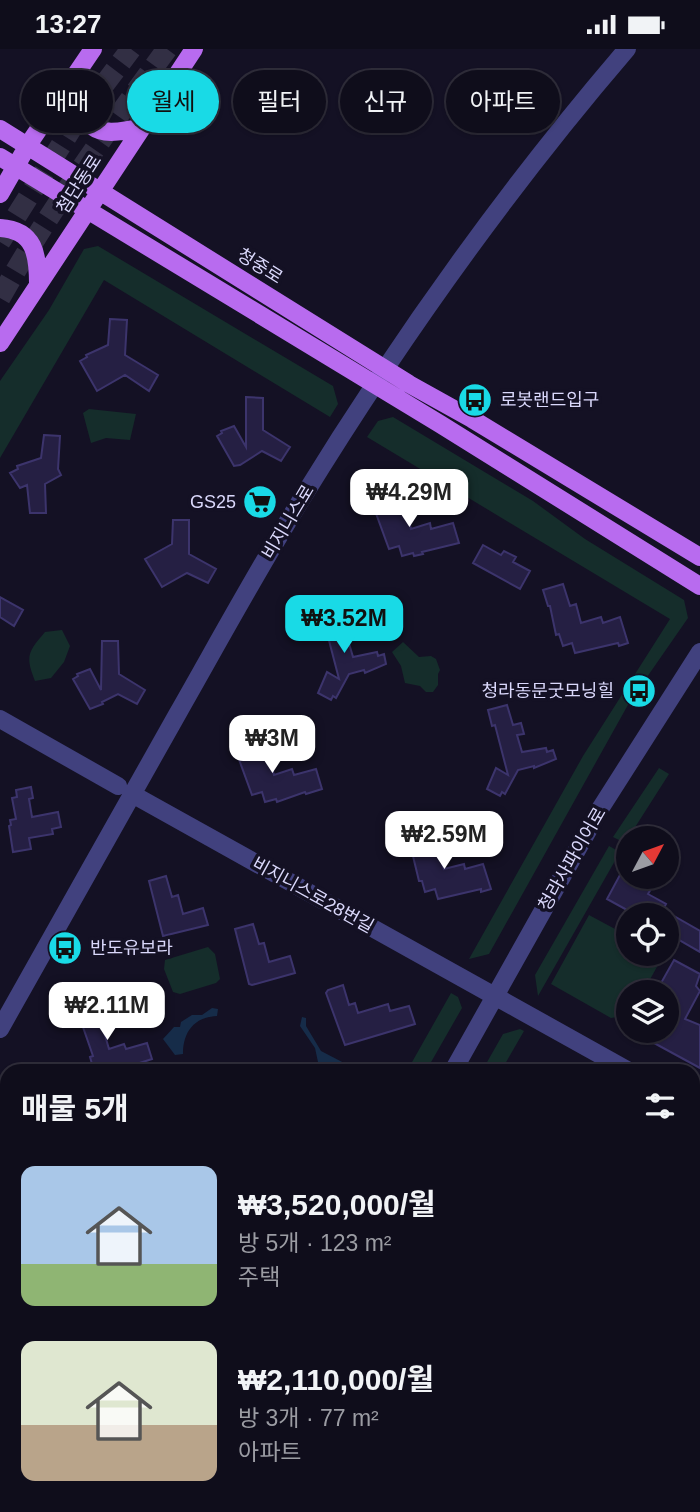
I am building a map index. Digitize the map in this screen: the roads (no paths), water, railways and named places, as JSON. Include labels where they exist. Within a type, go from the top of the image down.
[{"type":"main road","points":[[79,70],[93,49]]},
{"type":"main road","name":"첨단동로","points":[[180,70],[194,49]]},
{"type":"main road","name":"청중로","points":[[0,129],[386,368],[700,557]]},
{"type":"main road","points":[[0,194],[36,133]]},
{"type":"main road","name":"첨단동로","points":[[0,343],[138,133]]},
{"type":"main road","points":[[0,156],[700,586]]},
{"type":"main road","points":[[0,228],[22,235],[33,247],[37,257],[38,284]]},
{"type":"street","name":"비지니스로","points":[[0,1029],[125,790],[288,521],[386,368],[456,266],[570,114],[627,49]]},
{"type":"street","name":"청라사파이어로","points":[[457,1064],[615,784],[700,652]]},
{"type":"street","name":"비지니스로28번길","points":[[0,719],[616,1064]]},
{"type":"water","points":[[212,1008],[218,1009],[217,1016],[202,1019],[191,1027],[185,1039],[183,1054],[175,1055],[163,1039],[174,1027],[180,1027],[181,1022],[192,1015],[202,1015]]},
{"type":"water","points":[[302,1017],[306,1018],[306,1026],[321,1051],[346,1064],[320,1064],[315,1048],[300,1026]]},
{"type":"tunnel","points":[[0,242],[75,123],[131,49]]},
{"type":"tunnel","points":[[0,298],[59,202],[167,49]]},
{"type":"place","name":"로봇랜드입구","points":[[475,400]]},
{"type":"place","name":"GS25","points":[[260,502]]},
{"type":"place","name":"청라동문굿모닝힐","points":[[639,691]]},
{"type":"place","name":"반도유보라","points":[[65,948]]}]
